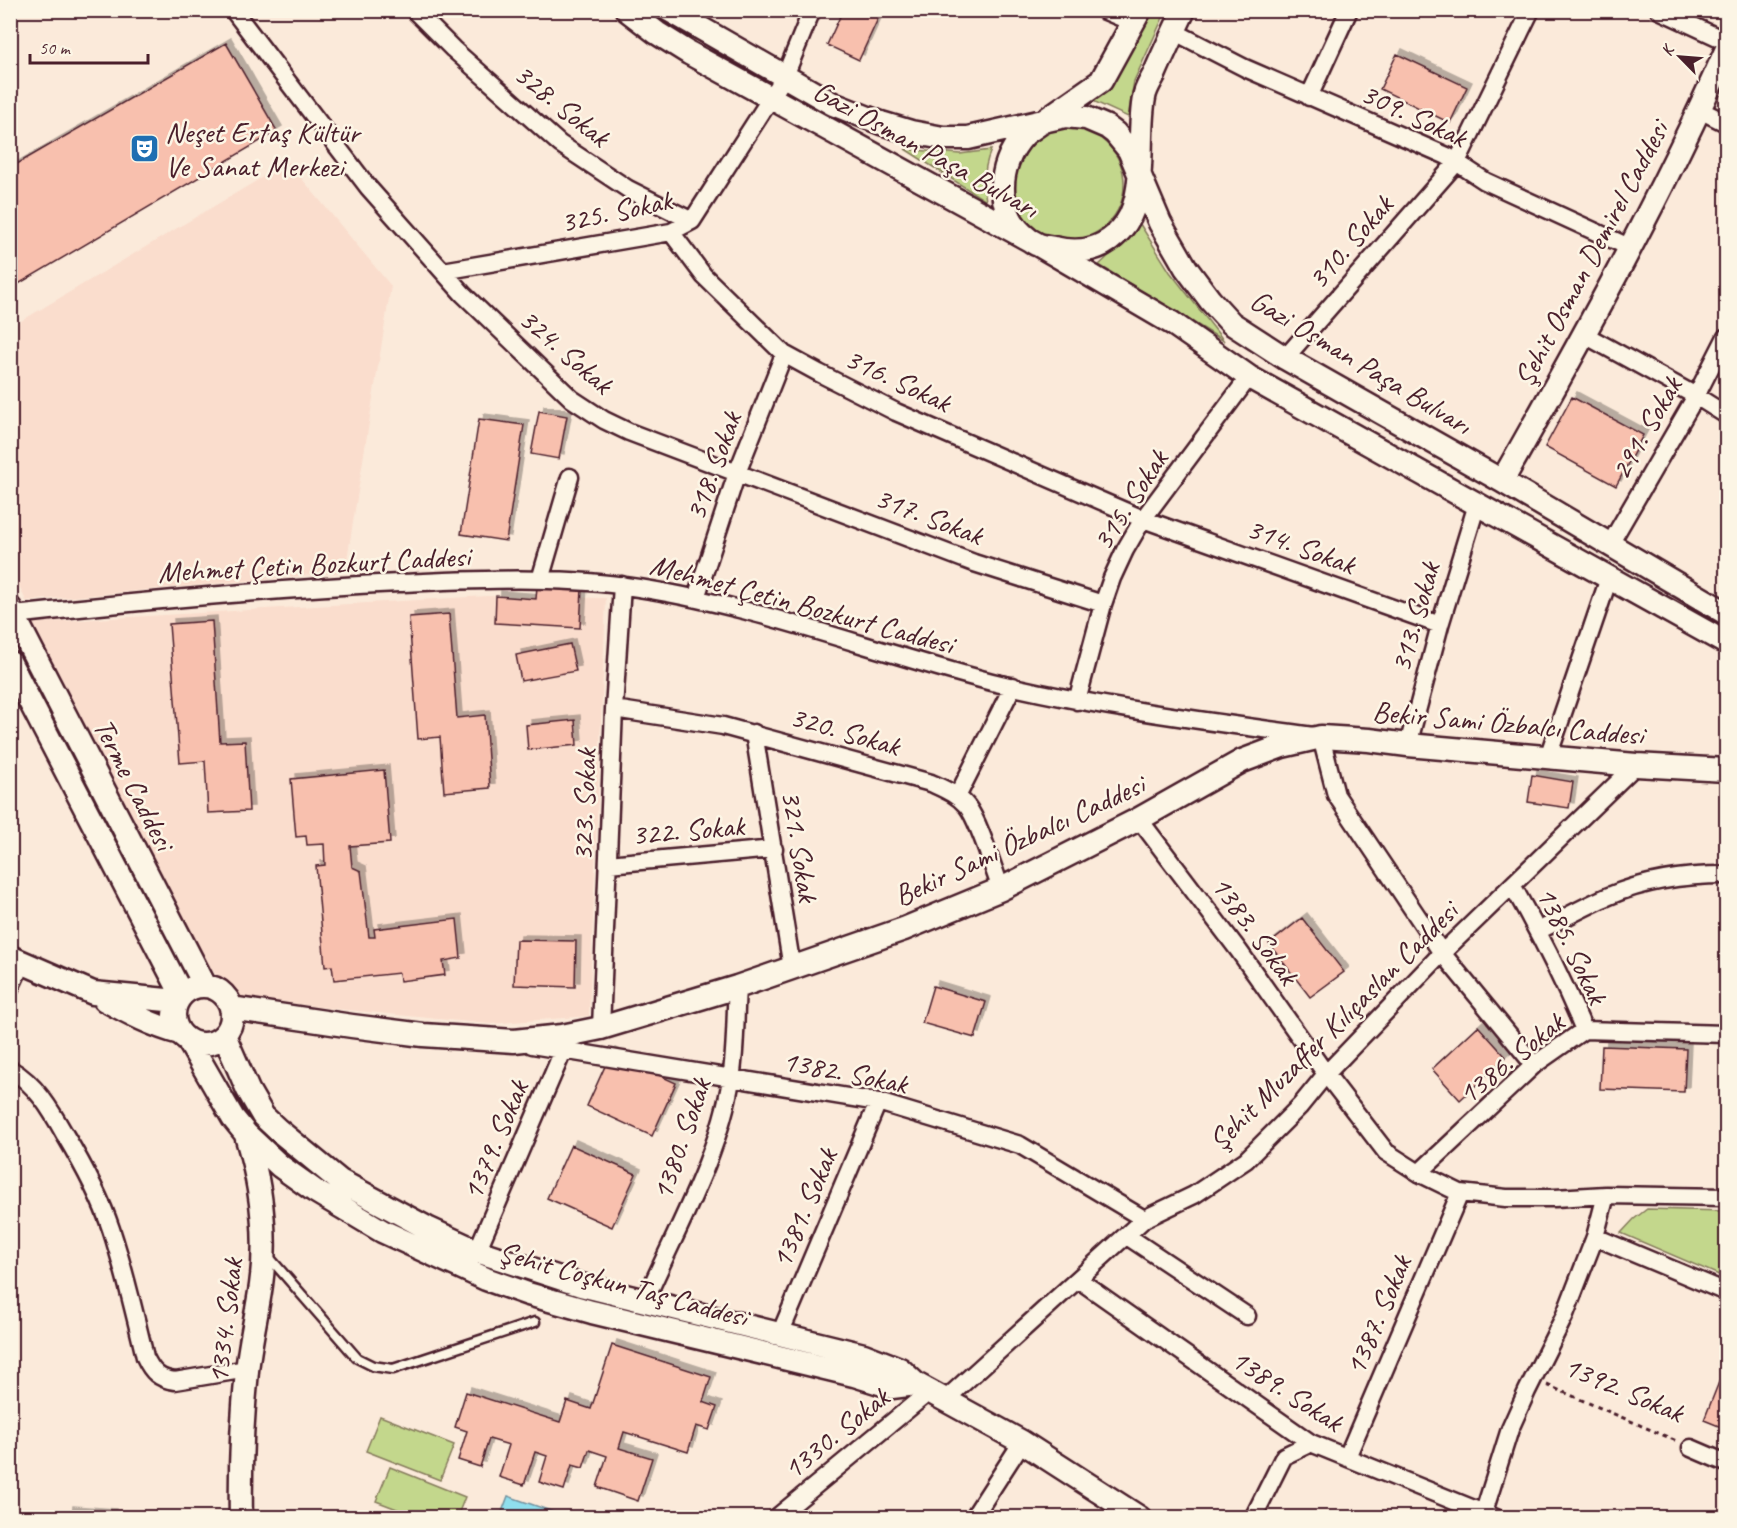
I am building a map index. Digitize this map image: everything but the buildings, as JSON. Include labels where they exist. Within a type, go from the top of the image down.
[{"type":"street","name":"324. Sokak","points":[[233,10],[368,187],[463,294],[572,399],[604,420],[629,432],[737,473]]},
{"type":"street","name":"328. Sokak","points":[[414,10],[453,50],[560,144],[628,189],[692,221]]},
{"type":"street","name":"Gazi Osman Paşa Bulvarı","points":[[627,10],[665,38],[1037,244],[1172,322],[1249,377],[1726,643]]},
{"type":"street","name":"Gazi Osman Paşa Bulvarı","points":[[669,10],[833,104],[911,132],[943,138],[968,138],[1065,116],[1086,118],[1107,127],[1129,150],[1170,242],[1186,268],[1231,323],[1285,358],[1502,481],[1726,613]]},
{"type":"street","name":"325. Sokak","points":[[443,271],[670,232],[692,221],[772,99],[785,76],[812,10]]},
{"type":"street","points":[[1103,10],[1137,17],[1101,81],[1034,127],[1018,141],[1007,159],[1003,179],[1004,200],[1018,228],[1037,244],[1072,252],[1093,249],[1111,239],[1132,213],[1138,192],[1144,96],[1184,10]]},
{"type":"street","points":[[1309,97],[1349,10]]},
{"type":"street","name":"310. Sokak","points":[[1285,358],[1457,162],[1531,10]]},
{"type":"street","points":[[1659,10],[1726,41]]},
{"type":"street","name":"309. Sokak","points":[[1173,32],[1309,97],[1447,156],[1485,181],[1631,248]]},
{"type":"street","name":"Şehit Osman Demirel Caddesi","points":[[1502,481],[1585,335],[1631,248],[1700,110],[1726,51]]},
{"type":"street","points":[[1700,110],[1726,123]]},
{"type":"street","name":"316. Sokak","points":[[670,232],[704,276],[784,354],[896,412],[1143,519]]},
{"type":"street","points":[[1585,335],[1726,415]]},
{"type":"street","name":"291. Sokak","points":[[1610,544],[1696,396],[1726,337]]},
{"type":"street","name":"318. Sokak","points":[[696,598],[737,473],[784,354]]},
{"type":"street","name":"315. Sokak","points":[[1077,701],[1112,578],[1143,519],[1249,377]]},
{"type":"street","name":"317. Sokak","points":[[737,473],[974,563],[1104,604]]},
{"type":"street","points":[[540,580],[570,477]]},
{"type":"street","name":"313. Sokak","points":[[1408,745],[1476,504]]},
{"type":"street","name":"314. Sokak","points":[[1143,519],[1440,625]]},
{"type":"street","points":[[1548,758],[1609,578]]},
{"type":"street","name":"Mehmet Çetin Bozkurt Caddesi","points":[[12,612],[305,588],[446,581],[540,580],[622,585],[696,598],[1013,686],[1077,701],[1321,737]]},
{"type":"street","name":"323. Sokak","points":[[602,1028],[614,709],[622,585]]},
{"type":"street","name":"Terme Caddesi","points":[[12,612],[205,986]]},
{"type":"street","name":"Terme Caddesi","points":[[10,663],[180,998]]},
{"type":"street","points":[[957,797],[1013,686]]},
{"type":"street","name":"320. Sokak","points":[[614,709],[754,733],[801,749],[931,783],[950,791],[967,806],[976,823],[1001,889]]},
{"type":"street","name":"321. Sokak","points":[[754,733],[792,968]]},
{"type":"street","points":[[1321,737],[1336,795],[1442,953],[1534,1065]]},
{"type":"street","name":"Bekir Sami Özbalcı Caddesi","points":[[231,1008],[388,1030],[514,1041],[602,1028],[737,987],[904,929],[1001,889],[1139,819],[1242,761],[1282,746],[1321,737],[1548,758],[1726,770]]},
{"type":"street","name":"Şehit Muzaffer Kılıçaslan Caddesi","points":[[931,1391],[1079,1280],[1144,1219],[1194,1195],[1246,1160],[1300,1106],[1326,1074],[1442,953],[1636,765]]},
{"type":"street","name":"1383. Sokak","points":[[1139,819],[1386,1152],[1419,1173],[1460,1193],[1506,1198],[1606,1195],[1726,1197]]},
{"type":"street","name":"322. Sokak","points":[[608,864],[774,849]]},
{"type":"street","points":[[1538,931],[1610,895],[1649,883],[1689,875],[1726,874]]},
{"type":"street","name":"1385. Sokak","points":[[1512,885],[1569,993],[1584,1030]]},
{"type":"street","points":[[10,988],[16,960],[93,993],[141,1019],[197,1044],[217,1041],[230,1027],[231,1008],[222,993],[205,986],[189,990],[180,998],[174,1018],[184,1037]]},
{"type":"street","name":"1380. Sokak","points":[[645,1301],[710,1157],[724,1113],[732,1078],[737,987]]},
{"type":"street","points":[[93,993],[180,998]]},
{"type":"street","name":"1386. Sokak","points":[[1419,1173],[1534,1065],[1584,1030],[1726,1034]]},
{"type":"street","name":"Şehit Coşkun Taş Caddesi","points":[[224,1035],[248,1090],[263,1116],[299,1150],[340,1181],[427,1228],[477,1251],[580,1285],[864,1355],[900,1369],[931,1391],[1022,1442],[1139,1517]]},
{"type":"street","name":"Şehit Coşkun Taş Caddesi","points":[[184,1037],[233,1118],[246,1134],[280,1166],[353,1214],[412,1245],[505,1287],[592,1312],[854,1375],[892,1387],[931,1391]]},
{"type":"street","name":"1382. Sokak","points":[[514,1041],[878,1102],[1020,1145],[1144,1219]]},
{"type":"street","name":"1379. Sokak","points":[[477,1251],[563,1051]]},
{"type":"street","points":[[10,1069],[20,1074],[38,1092],[52,1112],[93,1188],[111,1229],[145,1357],[156,1374],[164,1380],[175,1381],[247,1369]]},
{"type":"street","name":"1381. Sokak","points":[[780,1335],[878,1102]]},
{"type":"street","name":"1334. Sokak","points":[[241,1518],[240,1469],[247,1369],[264,1251],[260,1193],[246,1134]]},
{"type":"street","name":"1387. Sokak","points":[[1347,1458],[1460,1193]]},
{"type":"street","points":[[1487,1516],[1510,1429],[1532,1379],[1564,1317],[1595,1237],[1606,1195]]},
{"type":"street","points":[[1126,1236],[1247,1316]]},
{"type":"street","points":[[1595,1237],[1726,1292]]},
{"type":"street","name":"1389. Sokak","points":[[1079,1280],[1311,1443],[1487,1516]]},
{"type":"street","name":"1330. Sokak","points":[[776,1518],[931,1391]]},
{"type":"street","points":[[974,1518],[1022,1442]]},
{"type":"street","points":[[1253,1518],[1284,1456],[1311,1443]]},
{"type":"street","name":"1392. Sokak","points":[[1691,1448],[1726,1463]]},
{"type":"lane","points":[[264,1251],[357,1358],[374,1366],[393,1369],[535,1322]]},
{"type":"path","name":"1392. Sokak","points":[[1532,1379],[1691,1448]]},
{"type":"shaded area","points":[[288,162],[391,286],[345,572],[26,601],[11,568],[11,327]]},
{"type":"shaded area","points":[[487,596],[606,598],[589,1016],[490,1024],[327,1008],[229,995],[209,965],[28,623]]},
{"type":"green space","points":[[1149,11],[1166,11],[1134,81],[1128,117],[1093,101],[1112,80]]},
{"type":"green space","points":[[1068,128],[1089,132],[1108,144],[1120,163],[1124,184],[1120,205],[1108,224],[1089,236],[1068,240],[1047,236],[1028,224],[1016,205],[1012,184],[1016,163],[1028,144],[1047,132]]},
{"type":"green space","points":[[905,149],[960,154],[991,150],[985,175],[986,201]]},
{"type":"green space","points":[[1138,221],[1170,272],[1224,341],[1099,265],[1116,249]]},
{"type":"green space","points":[[1647,1209],[1726,1211],[1726,1278],[1621,1233]]},
{"type":"green space","points":[[380,1416],[454,1445],[440,1480],[366,1451]]},
{"type":"green space","points":[[390,1467],[465,1497],[457,1517],[418,1517],[376,1501]]},
{"type":"water","points":[[508,1496],[565,1516],[565,1517],[500,1517]]},
{"type":"place","name":"Neşet Ertaş Kültür Ve Sanat Merkezi","points":[[144,149]]}]
